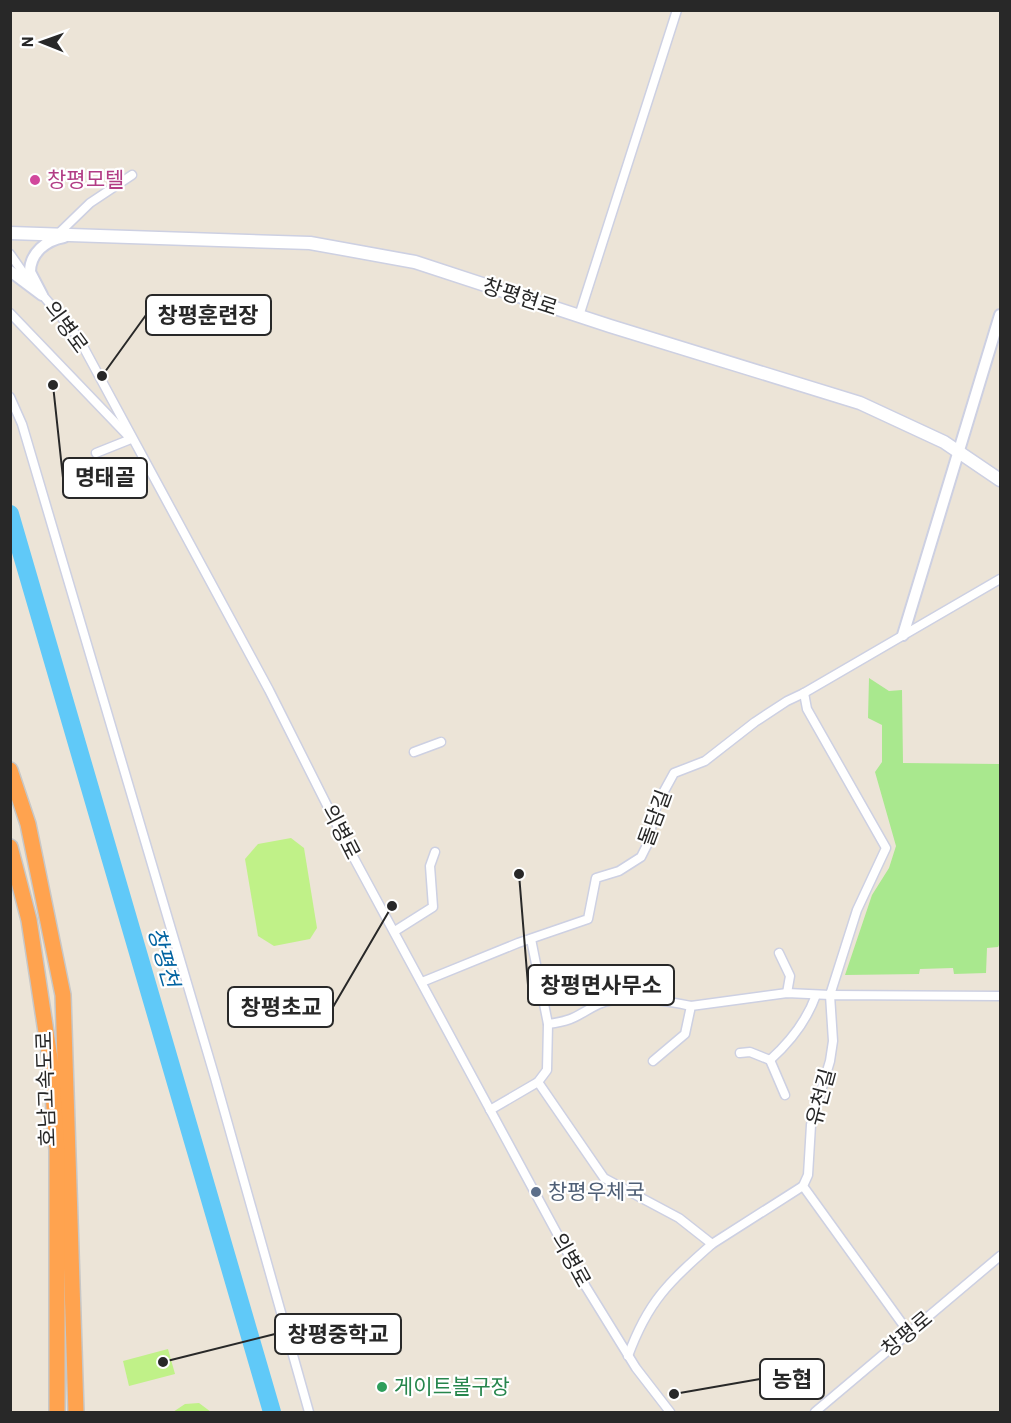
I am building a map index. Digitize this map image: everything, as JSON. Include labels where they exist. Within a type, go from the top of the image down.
[{"type":"highway","name":"호남고속도로","points":[[10,770],[28,824],[63,994],[76,1413]]},
{"type":"highway","name":"호남고속도로","points":[[10,847],[29,920],[51,1065],[57,1150],[57,1413]]},
{"type":"main road","name":"창평현로","points":[[10,233],[310,243],[415,262],[579,316],[860,403],[944,442],[1000,480]]},
{"type":"street","points":[[579,316],[677,10]]},
{"type":"street","points":[[58,234],[90,203],[132,175]]},
{"type":"street","points":[[42,295],[30,272],[32,259],[49,241],[77,235]]},
{"type":"street","name":"의병로","points":[[10,254],[18,270],[78,337],[130,439],[263,679],[349,849],[586,1287],[628,1356],[650,1389],[670,1413]]},
{"type":"street","points":[[10,271],[42,295]]},
{"type":"street","points":[[10,313],[130,439],[96,453]]},
{"type":"street","points":[[903,635],[1000,315]]},
{"type":"street","points":[[10,397],[25,435],[208,1056],[309,1413]]},
{"type":"street","points":[[830,995],[856,910],[886,848],[807,709],[804,693],[1000,579]]},
{"type":"street","name":"돌담길","points":[[422,982],[588,919],[596,878],[619,871],[641,857],[647,845],[657,804],[674,773],[705,761],[755,722],[804,693]]},
{"type":"street","points":[[414,752],[441,742]]},
{"type":"street","points":[[395,931],[433,907],[430,866],[435,852]]},
{"type":"street","points":[[490,1110],[538,1082],[547,1070],[548,1024],[531,939]]},
{"type":"street","points":[[779,953],[790,976],[787,993]]},
{"type":"street","points":[[601,1003],[608,981],[605,972]]},
{"type":"street","points":[[548,1024],[572,1021],[601,1003],[673,1002],[691,1006],[787,993],[1000,996]]},
{"type":"street","points":[[770,1060],[792,1038],[810,1010],[816,995]]},
{"type":"street","name":"유천길","points":[[803,1186],[808,1175],[813,1116],[830,1061],[833,1041],[830,995]]},
{"type":"street","points":[[653,1060],[685,1034],[691,1006]]},
{"type":"street","points":[[740,1053],[750,1052],[770,1060],[785,1095]]},
{"type":"street","points":[[538,1082],[603,1178],[679,1218],[712,1244]]},
{"type":"street","points":[[628,1356],[639,1325],[668,1282],[712,1244],[803,1186],[909,1333]]},
{"type":"street","name":"창평로","points":[[815,1413],[1000,1256]]},
{"type":"green space","points":[[869,678],[889,691],[902,690],[903,763],[1000,764],[1000,943],[998,947],[987,948],[986,973],[954,974],[953,968],[920,969],[919,974],[845,975],[872,895],[889,868],[896,846],[875,772],[882,762],[882,725],[868,718]]},
{"type":"green space","points":[[291,838],[304,848],[317,928],[310,939],[274,946],[258,936],[245,859],[258,844]]},
{"type":"green space","points":[[168,1349],[175,1374],[129,1386],[123,1361]]},
{"type":"green space","points":[[199,1403],[211,1412],[173,1412],[185,1404]]},
{"type":"waterway","name":"창평천","points":[[10,514],[272,1412]]},
{"type":"place","name":"창평모텔","points":[[35,180]]},
{"type":"place","name":"창평훈련장","points":[[102,376]]},
{"type":"place","name":"명태골","points":[[53,385]]},
{"type":"place","name":"창평면사무소","points":[[519,874]]},
{"type":"place","name":"창평초교","points":[[392,906]]},
{"type":"place","name":"창평우체국","points":[[536,1192]]},
{"type":"place","name":"창평중학교","points":[[163,1362]]},
{"type":"place","name":"게이트볼구장","points":[[382,1387]]},
{"type":"place","name":"농협","points":[[674,1394]]}]
